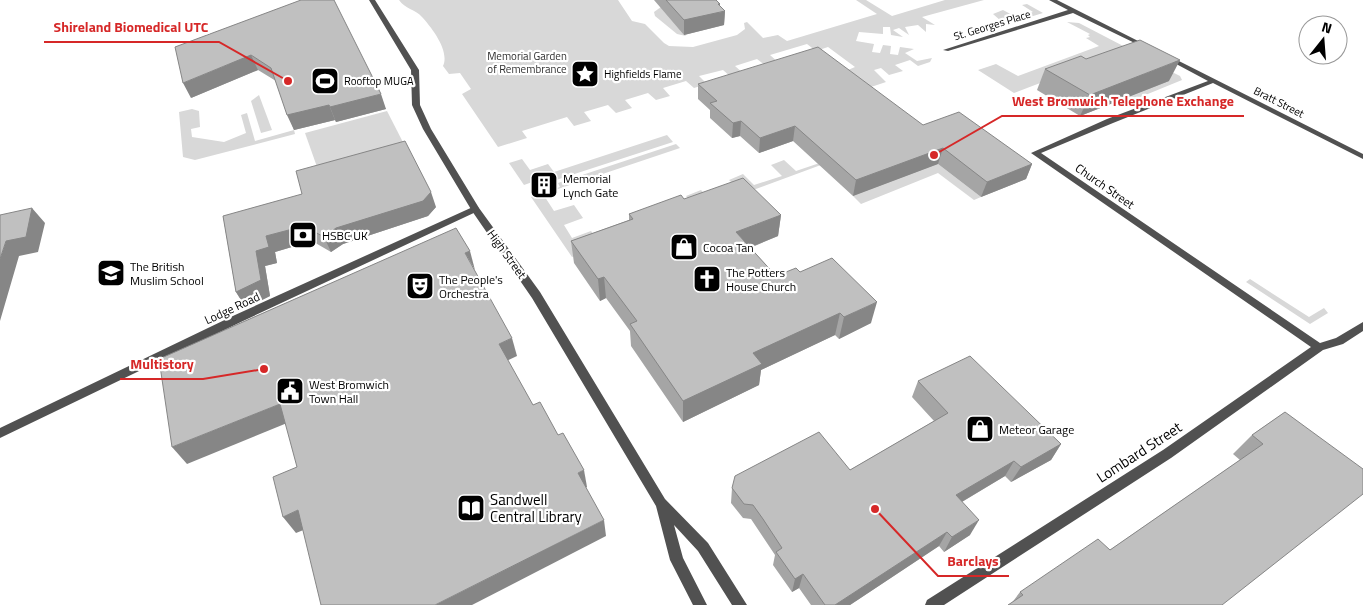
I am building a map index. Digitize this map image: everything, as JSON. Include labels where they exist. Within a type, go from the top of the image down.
[{"type":"street","name":"High Street","points":[[372,0],[415,70],[416,105],[427,130],[475,209],[536,295],[661,503],[703,547],[740,605]]},
{"type":"street","name":"Bratt Street","points":[[1052,0],[1363,157]]},
{"type":"street","name":"St. Georges Place","points":[[946,50],[1073,10]]},
{"type":"street","name":"Church Street","points":[[1213,81],[1110,121],[1035,153],[1319,347]]},
{"type":"street","name":"Lodge Road","points":[[0,433],[239,318],[475,209]]},
{"type":"street","name":"Lombard Street","points":[[932,605],[1167,454],[1319,347],[1339,341],[1363,326]]},
{"type":"street","name":"High Street","points":[[661,503],[678,560],[700,605]]},
{"type":"green space","name":"Memorial Garden of Remembrance","points":[[399,0],[618,0],[632,21],[645,24],[664,43],[669,46],[693,47],[737,35],[745,29],[744,23],[747,22],[763,38],[778,35],[787,41],[877,14],[856,0],[866,0],[892,16],[945,0],[984,0],[922,17],[935,25],[926,24],[926,32],[918,25],[905,27],[909,35],[899,28],[893,30],[903,37],[891,35],[890,27],[883,27],[883,34],[859,32],[856,41],[874,44],[872,52],[880,53],[883,45],[891,46],[890,54],[898,55],[900,47],[914,49],[905,53],[917,61],[932,58],[930,62],[918,66],[910,60],[895,65],[903,71],[889,75],[881,68],[874,70],[886,82],[871,87],[848,70],[855,67],[828,47],[816,51],[807,44],[770,55],[778,62],[766,66],[757,59],[735,66],[743,73],[731,77],[723,70],[699,76],[707,84],[694,88],[686,81],[663,88],[670,96],[656,100],[648,93],[625,100],[632,108],[616,113],[608,105],[584,112],[591,121],[574,126],[567,117],[522,131],[527,138],[498,147],[462,94],[471,89],[460,73],[449,74],[443,66],[444,54],[435,33],[419,14]]},
{"type":"green space","points":[[1027,4],[1043,13],[1020,20],[1012,18],[1001,21],[993,14],[1003,10],[1016,17],[1033,12],[1022,5]]},
{"type":"green space","points":[[661,7],[686,36],[677,34],[655,16],[654,12]]},
{"type":"green space","points":[[1067,22],[1079,23],[1129,49],[1014,93],[978,70],[996,64],[1018,76],[1099,46],[1086,38],[1090,37],[1088,35],[1090,34]]},
{"type":"green space","points":[[1142,57],[1180,76],[1182,80],[1116,107],[1111,104],[1168,81]]},
{"type":"green space","points":[[259,95],[272,130],[261,133],[251,101]]},
{"type":"green space","points":[[192,109],[199,111],[200,127],[191,129],[192,137],[224,142],[246,133],[241,115],[247,113],[255,141],[294,130],[295,134],[195,160],[183,157],[179,112]]},
{"type":"green space","points":[[387,111],[410,156],[322,181],[305,133]]},
{"type":"green space","points":[[667,135],[673,142],[556,180],[552,175],[524,185],[509,163],[522,159],[530,170],[548,164],[554,172]]},
{"type":"green space","points":[[902,135],[572,257],[531,197],[560,187],[558,183],[676,144],[680,148],[543,194],[554,211],[574,205],[583,218],[564,225],[572,238],[591,231],[600,242],[695,207],[686,196],[701,190],[711,201],[739,190],[729,180],[743,174],[754,185],[782,176],[771,165],[784,160],[796,171]]},
{"type":"green space","points":[[938,164],[981,197],[974,200],[938,173],[861,204],[853,196]]},
{"type":"green space","points":[[1250,279],[1309,317],[1324,308],[1328,313],[1310,324],[1246,282]]},
{"type":"building","points":[[301,0],[334,0],[381,94],[330,107],[329,105],[287,115],[271,68],[251,55],[183,83],[175,47]]},
{"type":"building","points":[[666,0],[716,0],[725,11],[684,20]]},
{"type":"building","points":[[1140,40],[1180,60],[1090,95],[1045,69],[1081,56],[1086,59]]},
{"type":"building","points":[[818,47],[923,125],[959,112],[1032,164],[987,182],[943,148],[856,180],[795,126],[760,138],[741,121],[733,123],[710,103],[717,101],[698,84]]},
{"type":"building","points":[[405,141],[431,192],[423,201],[336,228],[324,237],[304,226],[266,236],[269,247],[256,251],[261,280],[236,292],[223,216],[302,194],[296,171]]},
{"type":"building","points":[[743,178],[781,215],[736,232],[776,276],[796,268],[800,272],[832,258],[877,302],[844,317],[840,313],[753,353],[762,364],[683,401],[630,324],[637,321],[604,277],[598,279],[571,241],[633,219],[629,214],[681,195],[684,199]]},
{"type":"building","points":[[32,208],[26,237],[6,241],[0,259],[0,215]]},
{"type":"building","points":[[456,228],[470,251],[465,253],[512,338],[499,344],[533,405],[540,402],[558,435],[563,433],[584,470],[578,473],[604,520],[435,605],[321,605],[298,510],[283,517],[273,477],[297,467],[280,404],[172,447],[159,359]]},
{"type":"building","points":[[970,356],[1061,444],[1021,467],[1014,461],[956,495],[979,520],[952,537],[947,532],[835,605],[825,605],[803,574],[795,579],[776,552],[782,548],[763,519],[753,505],[744,504],[732,488],[735,476],[819,432],[850,470],[948,413],[918,381]]},
{"type":"building","points":[[1285,412],[1363,469],[1363,494],[1222,605],[1008,605],[1023,595],[1020,592],[1098,539],[1110,550],[1263,444],[1252,435]]},
{"type":"place","name":"Highfields Flame","points":[[585,74]]},
{"type":"place","name":"Shireland Biomedical UTC","points":[[288,81]]},
{"type":"place","name":"Rooftop MUGA","points":[[325,81]]},
{"type":"place","name":"West Bromwich Telephone Exchange","points":[[934,155]]},
{"type":"place","name":"Memorial Lynch Gate","points":[[544,185]]},
{"type":"place","name":"HSBC UK","points":[[303,235]]},
{"type":"place","name":"Cocoa Tan","points":[[684,247]]},
{"type":"place","name":"The British Muslim School","points":[[111,273]]},
{"type":"place","name":"The Potters House Church","points":[[707,279]]},
{"type":"place","name":"The People's Orchestra","points":[[420,286]]},
{"type":"place","name":"Multistory","points":[[264,369]]},
{"type":"place","name":"West Bromwich Town Hall","points":[[290,391]]},
{"type":"place","name":"Meteor Garage","points":[[980,429]]},
{"type":"place","name":"Sandwell Central Library","points":[[471,508]]},
{"type":"place","name":"Barclays","points":[[875,509]]}]
